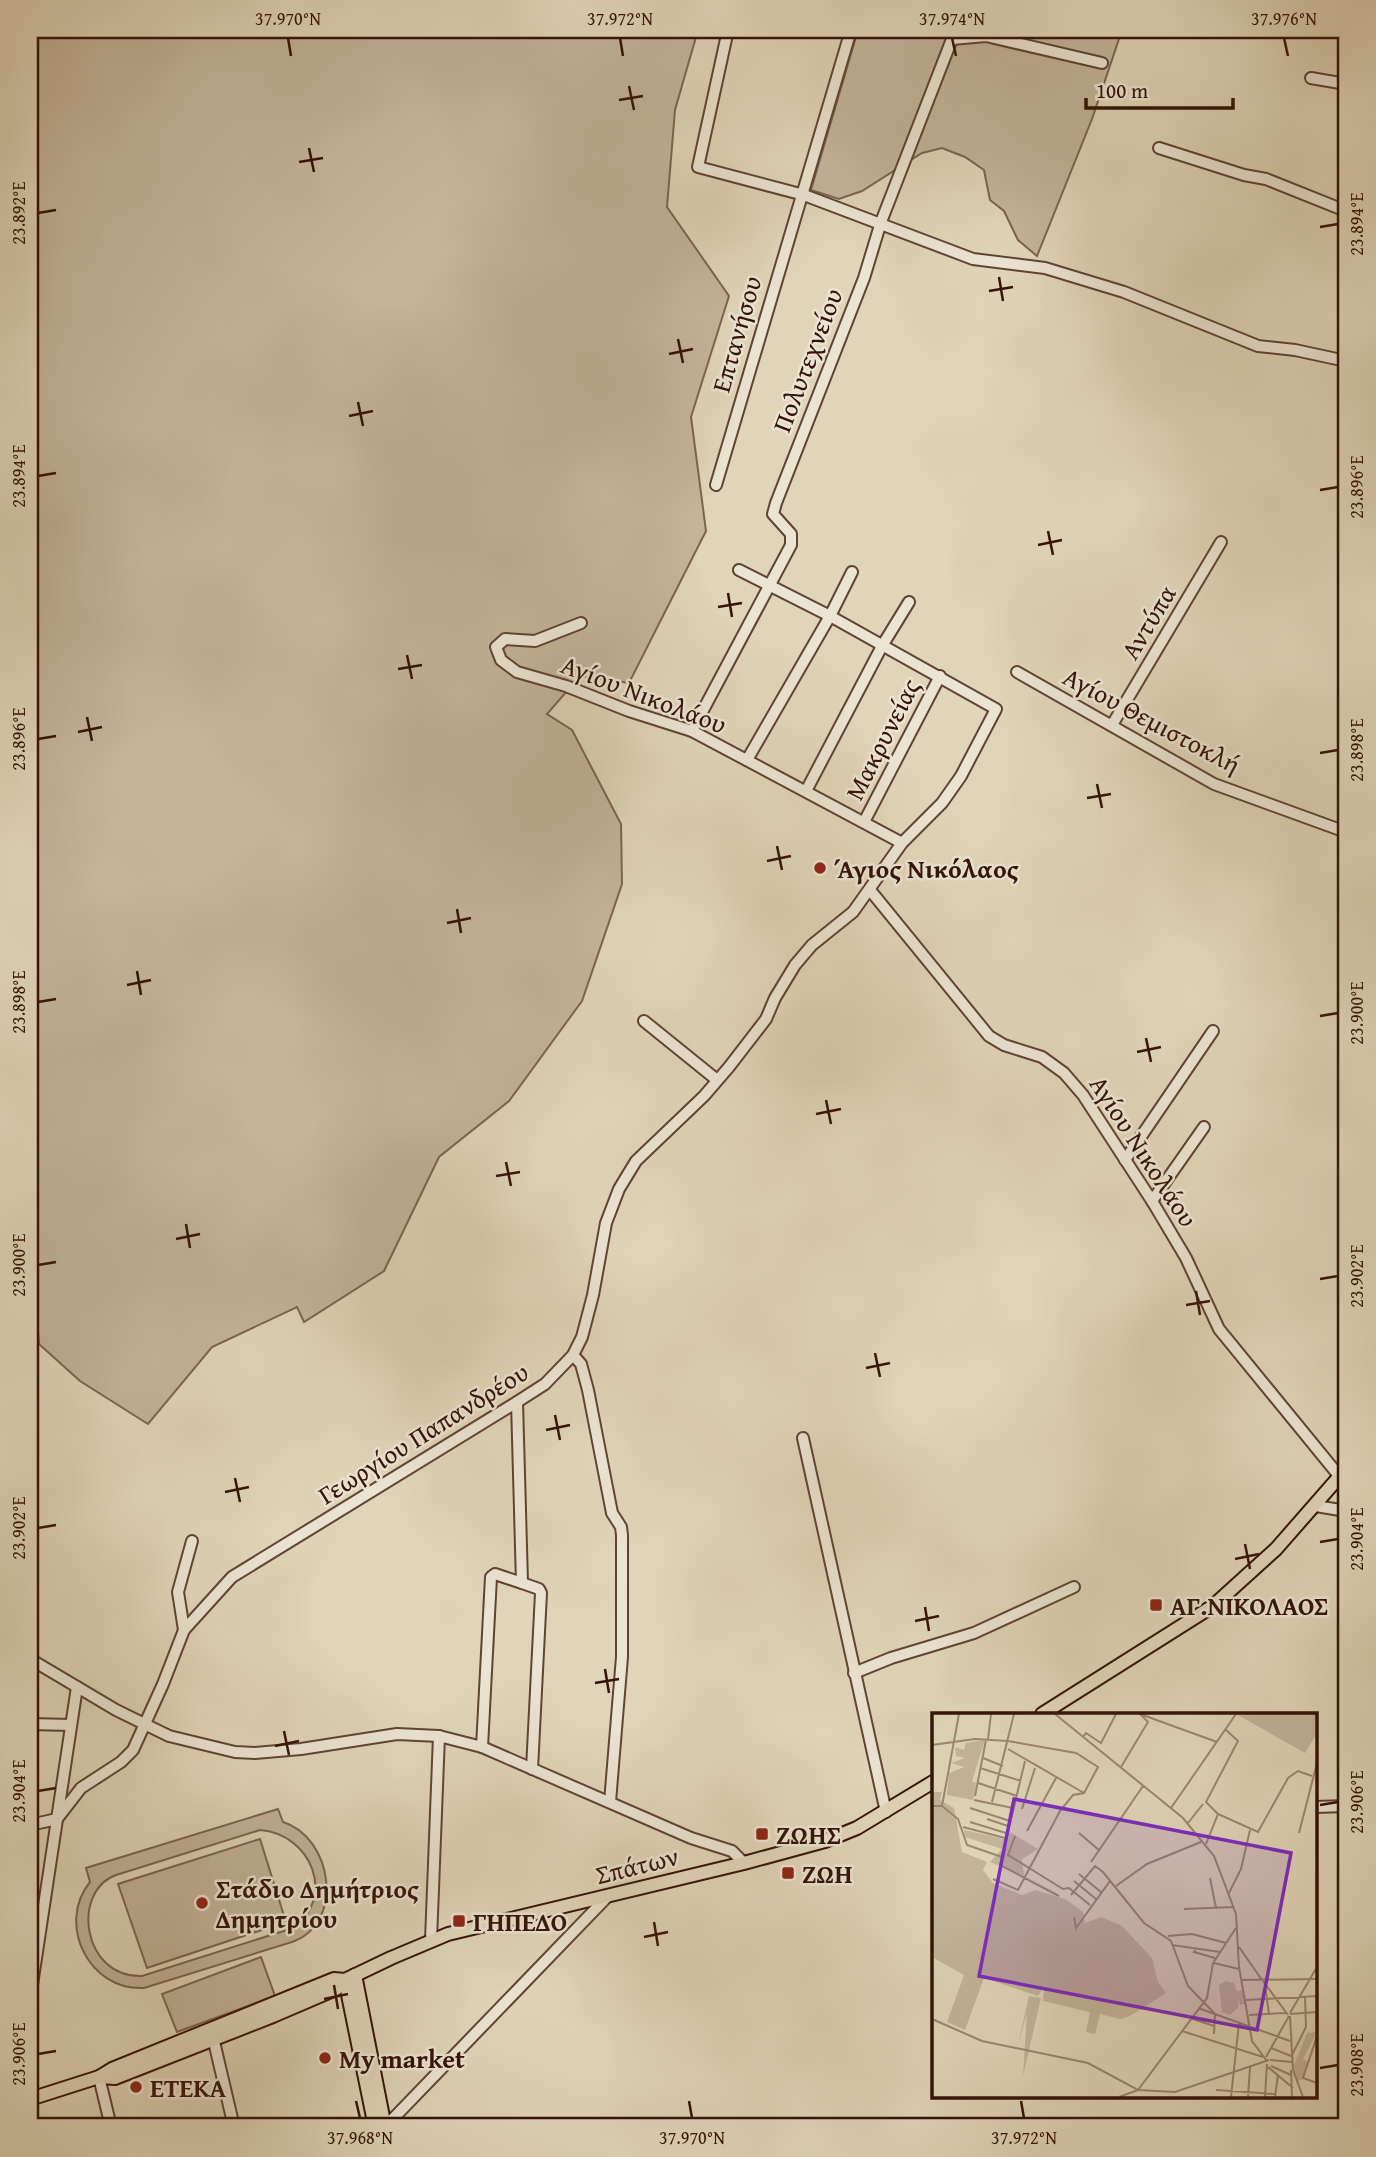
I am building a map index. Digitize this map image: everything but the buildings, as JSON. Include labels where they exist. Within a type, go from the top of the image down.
[{"type":"main road","points":[[1044,1713],[1213,1606],[1259,1566],[1343,1473]]},
{"type":"main road","name":"Σπάτων","points":[[30,2099],[99,2077],[115,2078],[213,2036],[337,1989],[350,1978],[448,1934],[744,1863],[842,1835],[886,1812],[932,1783]]},
{"type":"main road","points":[[350,1978],[385,2127]]},
{"type":"main road","points":[[350,1978],[375,2127]]},
{"type":"street","points":[[728,30],[698,166],[804,195],[973,259],[1045,268],[1124,292],[1258,345],[1346,361]]},
{"type":"street","name":"Επτανήσου","points":[[716,485],[851,30]]},
{"type":"street","name":"Πολυτεχνείου","points":[[769,587],[791,545],[791,534],[774,514],[802,434],[864,278],[881,222],[952,39],[985,36],[1102,63]]},
{"type":"street","points":[[1311,78],[1346,84]]},
{"type":"street","points":[[1159,148],[1244,175],[1266,179],[1346,211]]},
{"type":"street","name":"Αντύπα","points":[[1112,725],[1221,542]]},
{"type":"street","points":[[739,570],[830,616],[940,677]]},
{"type":"street","points":[[747,760],[830,616],[852,572]]},
{"type":"street","points":[[692,731],[769,587]]},
{"type":"street","points":[[806,791],[882,646],[909,602]]},
{"type":"street","name":"Αγίου Νικολάου","points":[[581,623],[535,641],[505,639],[496,647],[498,654],[501,660],[517,672],[566,686],[629,711],[692,731],[902,843]]},
{"type":"street","name":"Αγίου Θεμιστοκλή","points":[[1017,672],[1214,784],[1346,832]]},
{"type":"street","name":"Γεωργίου Παπανδρέου","points":[[57,1819],[81,1788],[121,1762],[132,1750],[146,1725],[184,1630],[232,1577],[545,1384],[573,1355],[582,1337],[593,1295],[606,1223],[619,1189],[636,1161],[717,1080],[766,1019],[795,965],[812,945],[853,912],[902,843],[929,817],[961,776],[996,709],[940,677]]},
{"type":"street","name":"Μακρυνείας","points":[[864,822],[940,677]]},
{"type":"street","name":"Αγίου Νικολάου","points":[[870,890],[989,1036],[1004,1045],[1019,1047],[1042,1057],[1064,1073],[1083,1095],[1186,1258],[1219,1329],[1343,1473]]},
{"type":"street","points":[[645,1021],[717,1080]]},
{"type":"street","points":[[1125,1160],[1213,1031]]},
{"type":"street","points":[[1152,1201],[1205,1127]]},
{"type":"street","points":[[573,1355],[581,1364],[612,1513],[621,1527],[622,1535],[622,1657],[610,1802]]},
{"type":"street","points":[[517,1402],[522,1583]]},
{"type":"street","points":[[803,1438],[886,1812]]},
{"type":"street","points":[[1316,1506],[1346,1511]]},
{"type":"street","points":[[184,1630],[178,1592],[192,1541]]},
{"type":"street","points":[[482,1747],[491,1577],[495,1574],[539,1588],[541,1594],[532,1769]]},
{"type":"street","points":[[855,1674],[891,1658],[974,1633],[1074,1587]]},
{"type":"street","points":[[30,1659],[169,1736],[235,1752],[301,1749],[397,1734],[439,1736],[482,1747],[691,1838],[732,1851],[744,1863]]},
{"type":"street","points":[[30,1998],[77,1687]]},
{"type":"street","points":[[30,1724],[71,1725]]},
{"type":"street","points":[[431,1940],[439,1736]]},
{"type":"street","points":[[1316,1807],[1346,1806]]},
{"type":"street","points":[[30,1825],[57,1819]]},
{"type":"street","points":[[385,2127],[609,1895]]},
{"type":"street","points":[[213,2036],[234,2127]]},
{"type":"street","points":[[99,2077],[111,2127]]},
{"type":"shaded area","points":[[30,30],[698,30],[675,110],[667,207],[729,296],[691,417],[706,531],[629,683],[580,676],[547,714],[572,730],[621,824],[622,884],[582,1001],[509,1101],[439,1157],[384,1271],[304,1322],[297,1307],[212,1347],[148,1424],[80,1381],[39,1344],[34,1272],[30,1269]]},
{"type":"shaded area","points":[[858,30],[1122,30],[1092,119],[1037,256],[1018,240],[1004,211],[990,200],[984,170],[965,157],[942,148],[922,153],[862,191],[839,199],[811,190]]},
{"type":"shaded area","points":[[278,1809],[283,1822],[300,1831],[313,1844],[322,1862],[326,1900],[320,1917],[309,1932],[292,1942],[144,1988],[124,1986],[108,1979],[94,1967],[84,1952],[78,1935],[76,1917],[80,1899],[90,1882],[86,1868]],"holes":[[[260,1830],[278,1834],[293,1843],[304,1855],[312,1869],[315,1884],[314,1900],[306,1915],[293,1928],[142,1976],[122,1973],[106,1963],[96,1949],[90,1932],[89,1915],[93,1898],[102,1884],[116,1875]]]},
{"type":"shaded area","name":"Στάδιο Δημήτριος Δημητρίου","points":[[260,1839],[286,1922],[147,1968],[118,1884]]},
{"type":"shaded area","points":[[261,1957],[275,1996],[177,2032],[162,1994]]},
{"type":"place","name":"Άγιος Νικόλαος","points":[[820,868]]},
{"type":"place","name":"ΑΓ.ΝΙΚΟΛΑΟΣ","points":[[1156,1605]]},
{"type":"place","name":"ΖΩΗΣ","points":[[762,1834]]},
{"type":"place","name":"ΖΩΗ","points":[[788,1873]]},
{"type":"place","name":"Στάδιο Δημήτριος Δημητρίου","points":[[202,1903]]},
{"type":"place","name":"ΓΗΠΕΔΟ","points":[[459,1921]]},
{"type":"place","name":"My market","points":[[325,2058]]},
{"type":"place","name":"ΕΤΕΚΑ","points":[[136,2087]]}]
